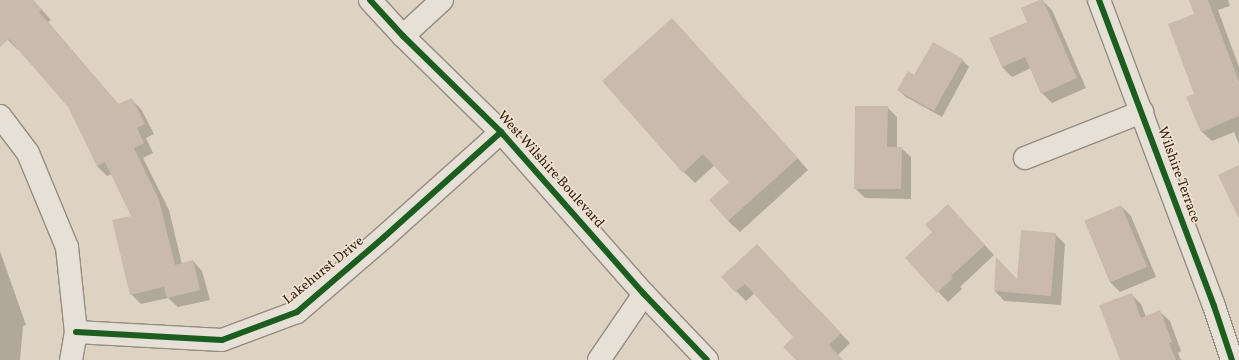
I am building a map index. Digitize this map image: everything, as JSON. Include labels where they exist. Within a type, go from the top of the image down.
[{"type":"street","name":"West Wilshire Boulevard","points":[[370,0],[403,36],[501,132],[644,294],[707,360]]},
{"type":"street","points":[[403,36],[442,0]]},
{"type":"street","name":"Wilshire Terrace","points":[[1099,0],[1214,306],[1232,360]]},
{"type":"street","points":[[1025,158],[1142,112]]},
{"type":"street","points":[[0,116],[28,153],[67,247],[76,332],[71,360]]},
{"type":"street","name":"Lakehurst Drive","points":[[76,332],[222,340],[297,312],[383,238],[501,132]]},
{"type":"street","points":[[599,360],[644,294]]},
{"type":"building","points":[[0,0],[33,0],[42,9],[39,12],[118,104],[132,98],[145,124],[137,128],[144,143],[134,148],[159,200],[175,265],[193,260],[200,290],[167,298],[164,287],[130,295],[112,220],[131,216],[105,162],[97,166],[68,107],[9,39],[0,47]]},
{"type":"building","points":[[1039,0],[1043,0],[1077,78],[1041,94],[1025,57],[1002,67],[989,38],[1027,22],[1021,8]]},
{"type":"building","points":[[1189,0],[1208,0],[1239,82],[1239,116],[1201,132],[1186,97],[1194,94],[1168,24],[1194,14]]},
{"type":"building","points":[[672,18],[798,158],[728,221],[709,200],[729,182],[703,154],[683,173],[602,81]]},
{"type":"building","points":[[933,42],[963,59],[934,111],[897,90],[908,71],[914,75]]},
{"type":"building","points":[[855,106],[888,106],[887,147],[902,147],[901,189],[854,189]]},
{"type":"building","points":[[1239,165],[1239,219],[1218,175]]},
{"type":"building","points":[[948,204],[985,245],[951,276],[953,278],[937,293],[905,258],[932,232],[925,225]]},
{"type":"building","points":[[1121,205],[1147,267],[1110,282],[1084,221]]},
{"type":"building","points":[[1021,230],[1056,233],[1051,296],[994,291],[996,257],[1017,279]]},
{"type":"building","points":[[757,244],[841,333],[829,345],[843,360],[796,360],[783,347],[793,337],[745,284],[735,292],[721,277]]},
{"type":"building","points":[[1132,293],[1141,318],[1160,310],[1172,342],[1169,343],[1176,360],[1120,360],[1099,305]]},
{"type":"cycle path","points":[[370,0],[403,36],[501,132],[644,294],[707,360]]},
{"type":"cycle path","points":[[1099,0],[1214,306],[1232,360]]},
{"type":"cycle path","points":[[76,332],[222,340],[297,312],[383,238],[501,132]]}]
